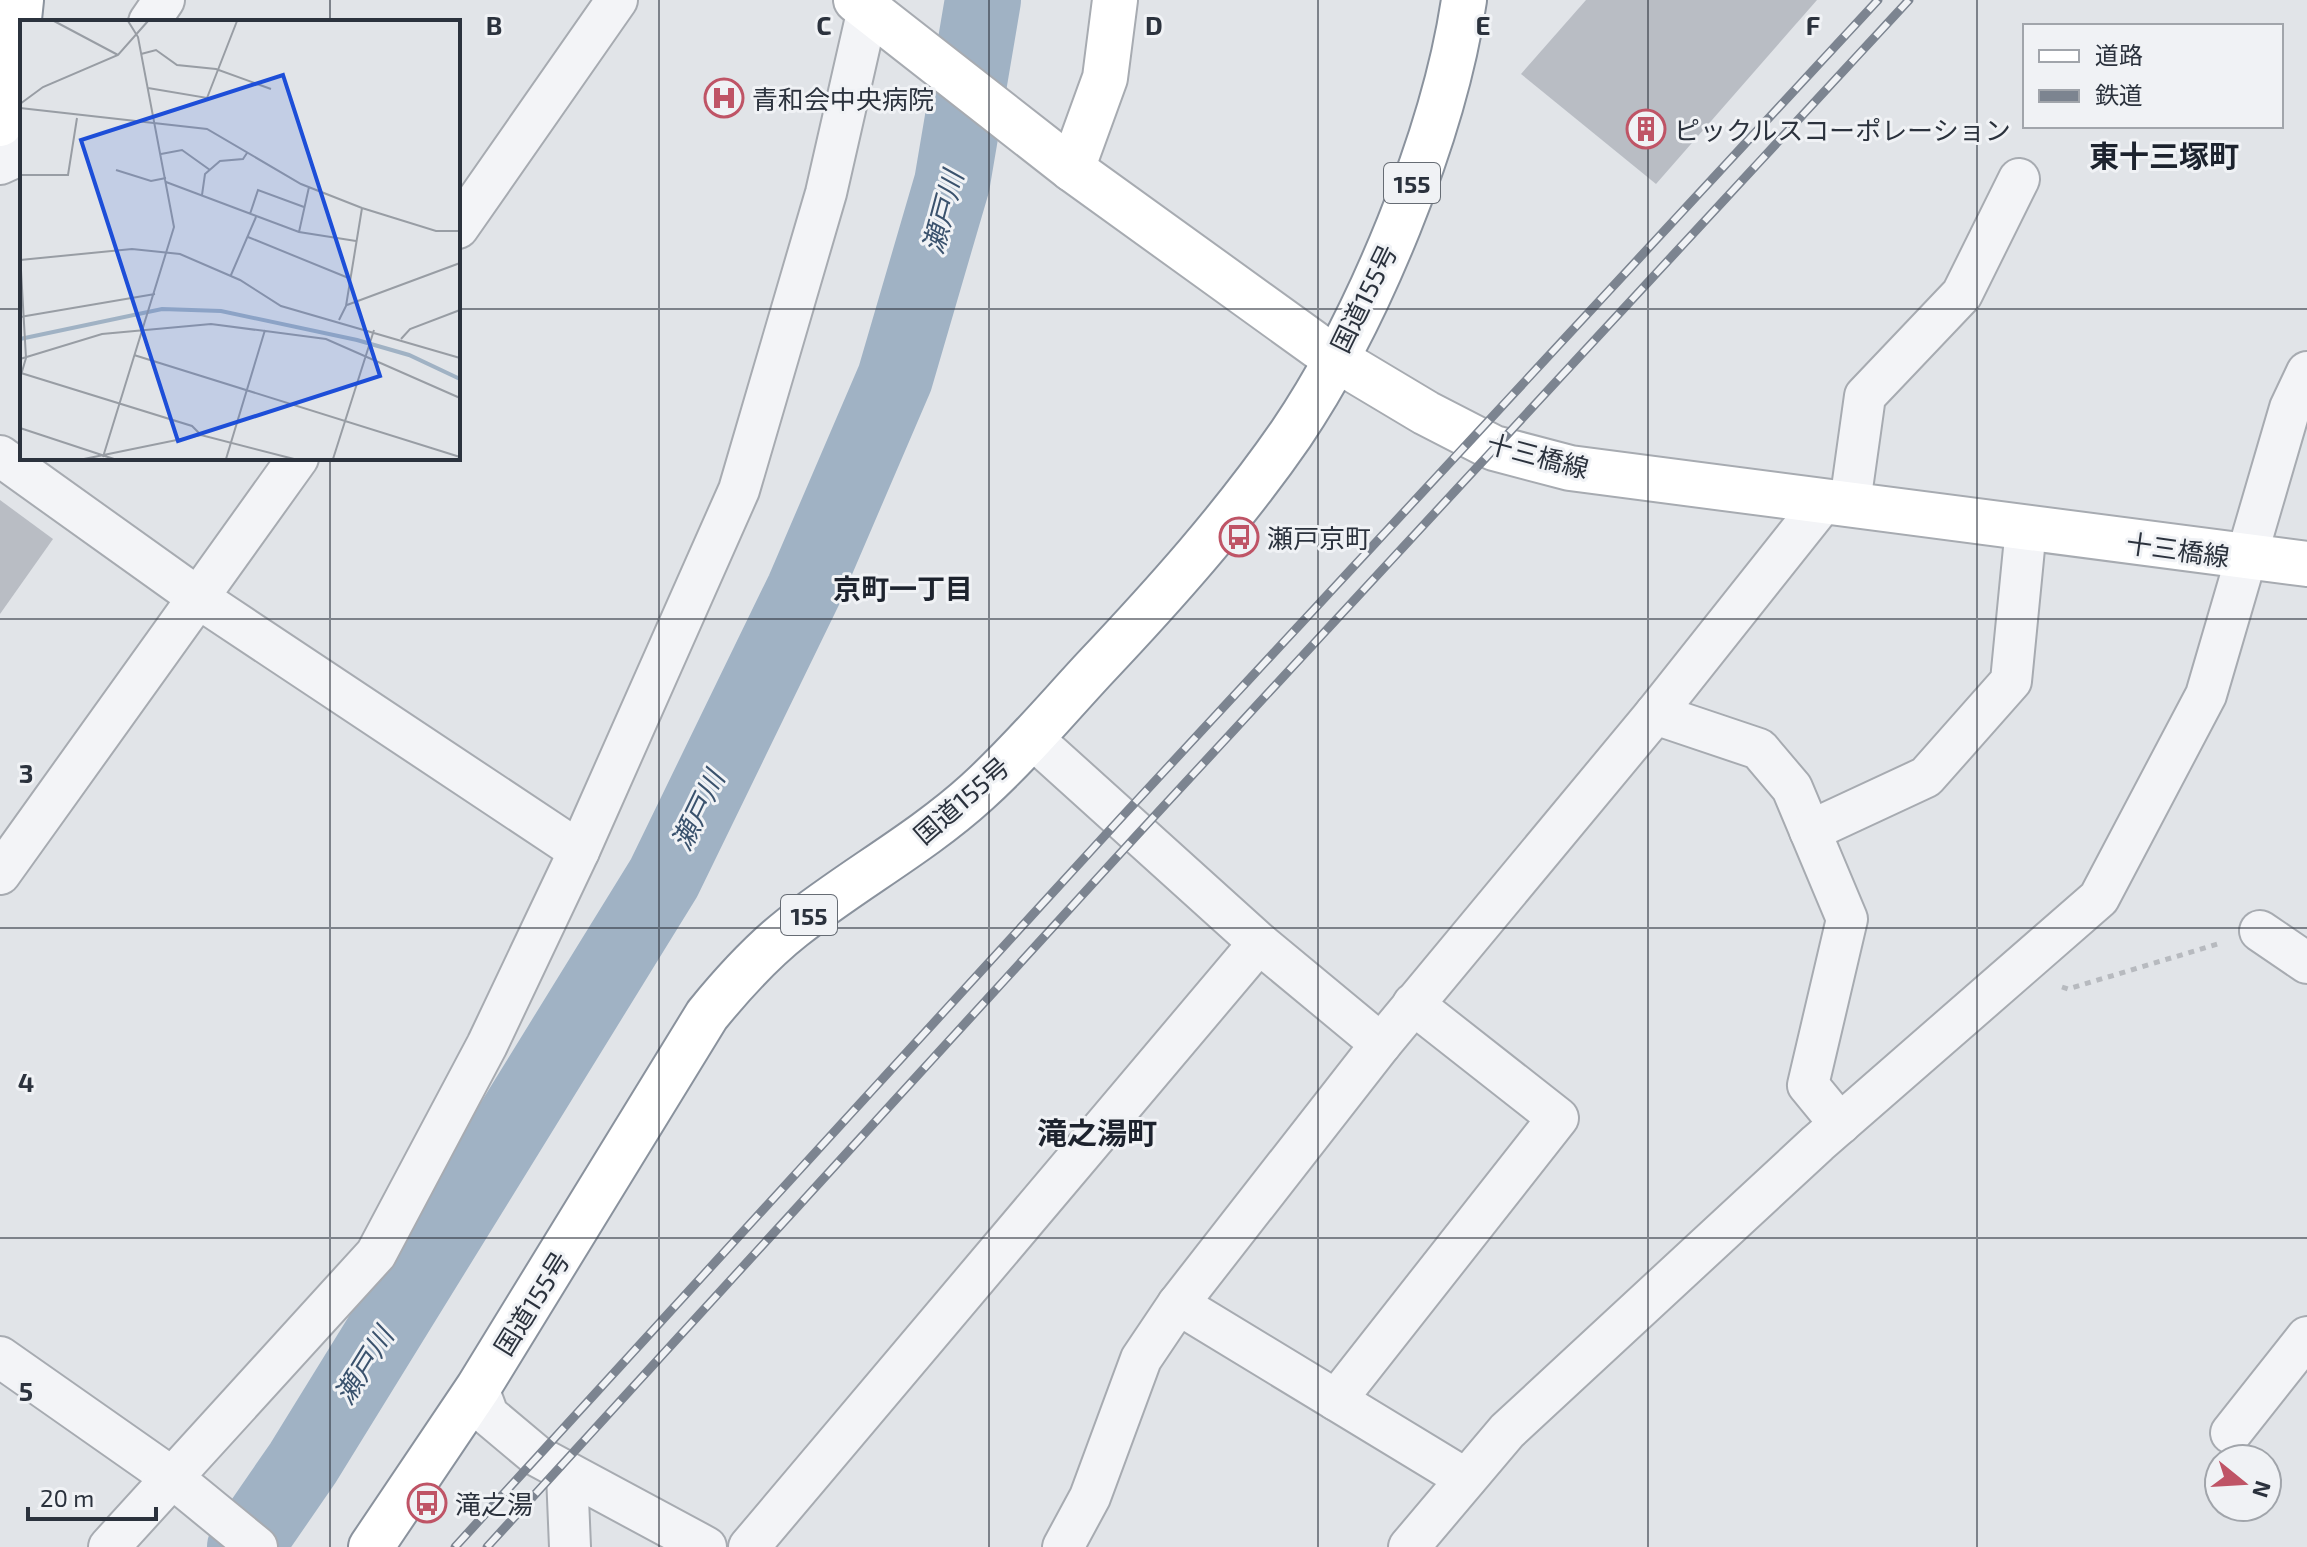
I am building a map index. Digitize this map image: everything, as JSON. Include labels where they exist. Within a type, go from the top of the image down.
[{"type":"main road","points":[[0,124],[13,76],[21,0]]},
{"type":"main road","points":[[1057,157],[1105,78],[1115,0]]},
{"type":"main road","name":"国道155号","points":[[371,1547],[478,1388],[670,1072],[707,1015],[740,974],[792,927],[977,792],[1147,612],[1246,495],[1292,431],[1334,358],[1385,258],[1439,111],[1457,45],[1464,0]]},
{"type":"main road","name":"十三橋線","points":[[874,11],[1057,157],[1334,358],[1426,413],[1494,448],[1570,468],[2307,564]]},
{"type":"street","points":[[150,20],[164,0]]},
{"type":"street","points":[[460,225],[617,0]]},
{"type":"street","points":[[109,1547],[186,1489],[376,1254],[487,1045],[579,851],[739,490],[826,193],[874,11]]},
{"type":"street","points":[[0,164],[20,155]]},
{"type":"street","points":[[1063,1547],[1090,1497],[1141,1359],[1178,1304],[1413,1004],[1655,714],[1838,502],[1865,396],[1962,294],[2019,179]]},
{"type":"street","points":[[1409,1547],[1507,1431],[1840,1124],[2099,898],[2206,695],[2249,558],[2290,408],[2307,372]]},
{"type":"street","points":[[0,456],[200,599],[579,851]]},
{"type":"street","points":[[0,874],[200,599],[297,460]]},
{"type":"street","points":[[1810,831],[1926,777],[2011,681],[2026,528]]},
{"type":"street","points":[[1655,714],[1759,749],[1792,788],[1847,919],[1808,1085],[1840,1124]]},
{"type":"street","points":[[1031,737],[1259,943],[1381,1044]]},
{"type":"street","points":[[2260,931],[2307,963]]},
{"type":"street","points":[[749,1547],[1259,943]]},
{"type":"street","points":[[1336,1400],[1558,1118],[1413,1004]]},
{"type":"street","points":[[1178,1304],[1466,1479]]},
{"type":"street","points":[[2231,1433],[2307,1337]]},
{"type":"street","points":[[0,1357],[186,1489],[257,1547]]},
{"type":"street","points":[[478,1388],[488,1415],[517,1442],[567,1474],[706,1547]]},
{"type":"street","points":[[567,1474],[570,1547]]},
{"type":"path","points":[[2018,969],[2068,989],[2260,931]]},
{"type":"building","name":"ピックルスコーポレーション","points":[[1586,0],[1817,0],[1656,184],[1521,74]]},
{"type":"building","points":[[0,500],[53,539],[0,614]]},
{"type":"waterway","name":"瀬戸川","points":[[245,1547],[303,1463],[664,878],[804,590],[895,378],[952,183],[983,0]]},
{"type":"railway","points":[[455,1547],[1119,820],[1878,0]]},
{"type":"railway","points":[[487,1547],[1137,835],[1909,0]]},
{"type":"place","name":"青和会中央病院","points":[[724,98]]},
{"type":"place","name":"ピックルスコーポレーション","points":[[1646,129]]},
{"type":"place","name":"瀬戸京町","points":[[1239,537]]},
{"type":"place","name":"滝之湯","points":[[427,1503]]},
{"type":"district","name":"東十三塚町","points":[[2164,155]]},
{"type":"district","name":"京町一丁目","points":[[903,588]]},
{"type":"district","name":"滝之湯町","points":[[1097,1132]]}]
